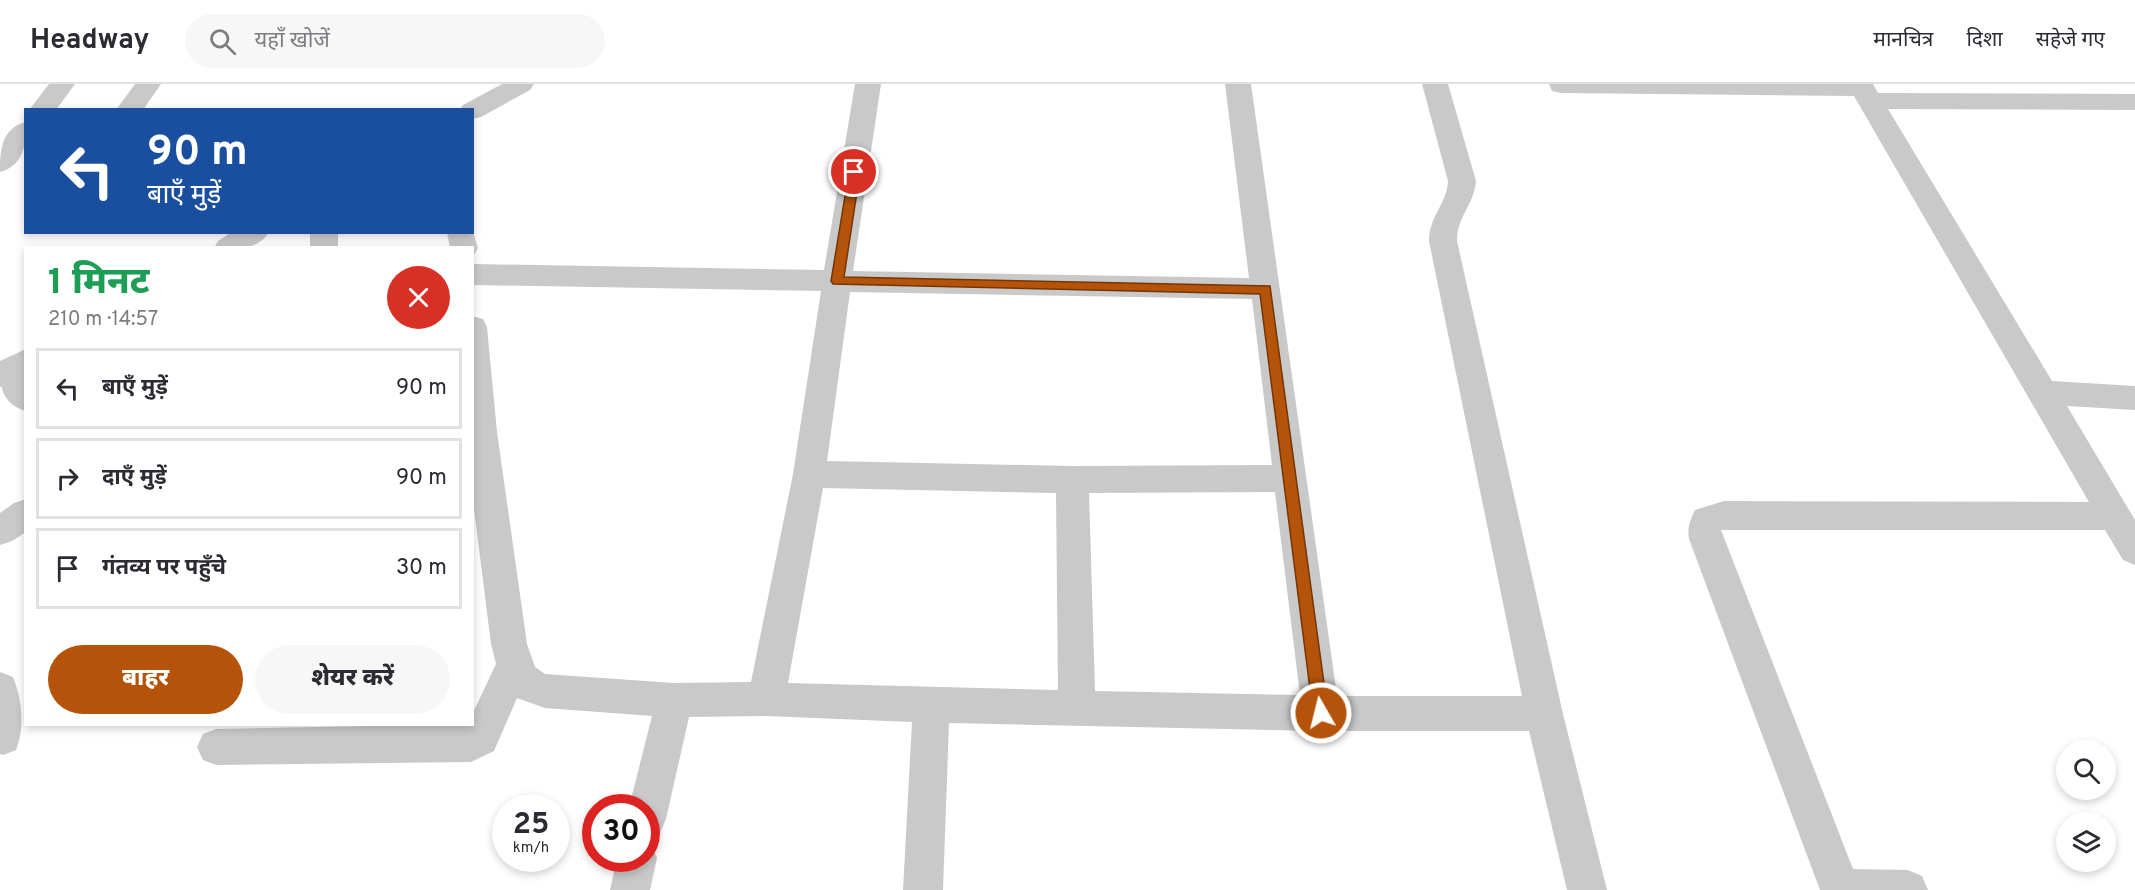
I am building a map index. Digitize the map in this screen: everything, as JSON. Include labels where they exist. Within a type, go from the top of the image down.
[{"type":"street","points":[[44,108],[62,84]]},
{"type":"street","points":[[130,108],[148,84]]},
{"type":"street","points":[[766,699],[809,474],[868,84]]},
{"type":"street","points":[[1238,84],[1321,713]]},
{"type":"street","points":[[1435,84],[1462,181],[1461,196],[1444,219],[1443,241],[1544,714],[1587,890]]},
{"type":"street","points":[[1561,85],[1864,91],[2135,102]]},
{"type":"street","points":[[474,110],[507,88]]},
{"type":"street","points":[[1864,91],[2135,550]]},
{"type":"street","points":[[0,163],[24,133]]},
{"type":"street","points":[[231,246],[252,234]]},
{"type":"street","points":[[474,274],[1265,289]]},
{"type":"street","points":[[474,350],[481,432],[508,644],[514,664],[522,679],[533,688],[545,691],[674,700],[766,699],[931,705],[1321,713],[1544,714]]},
{"type":"street","points":[[10,369],[24,395]]},
{"type":"street","points":[[2044,393],[2135,398]]},
{"type":"street","points":[[809,474],[1072,480],[1289,478]]},
{"type":"street","points":[[1072,480],[1077,708]]},
{"type":"street","points":[[0,531],[24,514]]},
{"type":"street","points":[[1908,890],[1840,890],[1706,539],[1704,528],[1707,520],[1724,515],[2115,516]]},
{"type":"street","points":[[216,747],[471,744],[481,738],[514,664]]},
{"type":"street","points":[[0,689],[3,737]]},
{"type":"street","points":[[652,794],[674,700]]},
{"type":"street","points":[[923,890],[931,705]]},
{"type":"street","points":[[630,890],[634,872]]},
{"type":"route","points":[[854,172],[837,281],[1265,289],[1321,713]]}]
